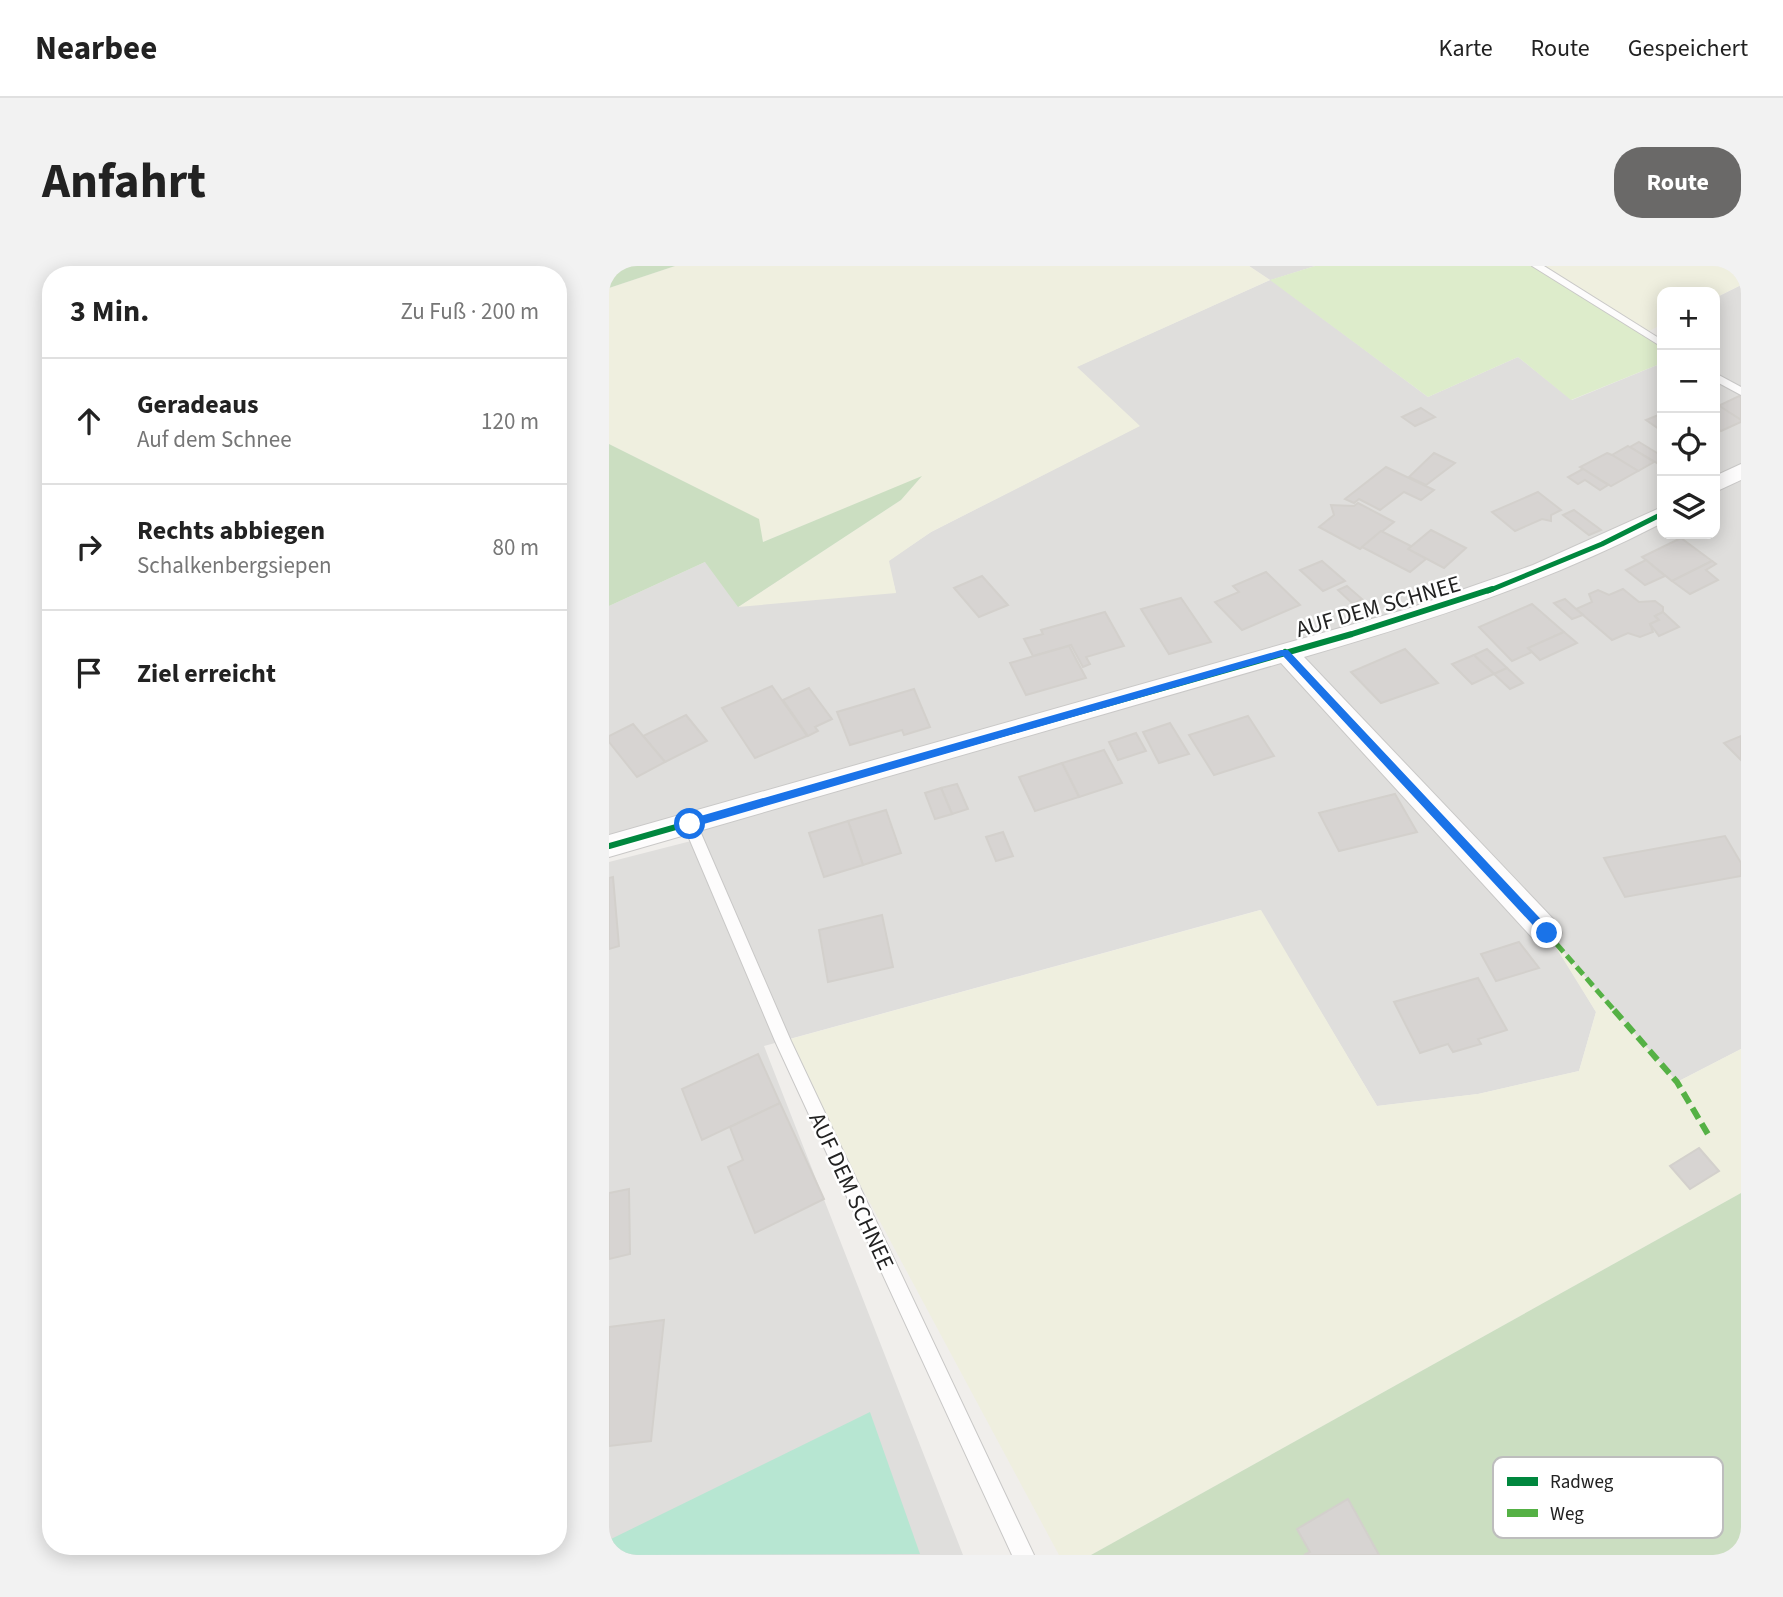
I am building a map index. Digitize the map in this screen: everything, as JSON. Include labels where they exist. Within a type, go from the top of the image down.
[{"type":"street","points":[[1720,482],[1741,471]]},
{"type":"street","name":"AUF DEM SCHNEE","points":[[609,846],[1285,652],[1403,621],[1484,595],[1604,545],[1657,517]]},
{"type":"street","points":[[1285,652],[1547,933]]},
{"type":"lane","points":[[1537,266],[1657,341]]},
{"type":"lane","points":[[1720,379],[1741,392]]},
{"type":"lane","name":"AUF DEM SCHNEE","points":[[690,824],[788,1053],[1023,1555]]},
{"type":"shaded area","points":[[1249,266],[1315,266],[1271,280],[1428,397],[1518,357],[1572,400],[1657,365],[1657,539],[1720,539],[1720,296],[1741,285],[1741,1049],[1677,1082],[1551,938],[1596,1012],[1579,1071],[1478,1094],[1377,1106],[1260,910],[764,1046],[963,1555],[609,1555],[609,862],[695,840],[690,824],[609,846],[609,606],[705,562],[896,593],[888,561],[931,532],[1139,426],[1076,367],[1270,280]]},
{"type":"green space","points":[[609,266],[675,266],[609,288]]},
{"type":"green space","points":[[675,266],[1249,266],[1270,280],[1077,367],[1140,426],[931,532],[889,561],[896,593],[738,607],[901,500],[921,477],[763,542],[758,519],[609,444],[609,288]]},
{"type":"green space","points":[[1315,266],[1537,266],[1657,341],[1657,365],[1571,400],[1518,357],[1428,397],[1270,280]]},
{"type":"green space","points":[[1537,266],[1741,266],[1741,285],[1720,296],[1720,287],[1657,287],[1657,327],[1644,334]]},
{"type":"green space","points":[[609,444],[759,519],[763,542],[922,476],[901,500],[738,607],[705,562],[609,606]]},
{"type":"green space","points":[[1261,910],[1377,1106],[1478,1094],[1579,1071],[1596,1012],[1547,933],[1677,1082],[1741,1049],[1741,1193],[1091,1555],[1059,1555],[783,1041]]},
{"type":"green space","points":[[1741,1193],[1741,1555],[1091,1555]]},
{"type":"green space","points":[[870,1412],[920,1554],[609,1555],[609,1540]]},
{"type":"building","points":[[1741,397],[1741,420],[1720,407]]},
{"type":"building","points":[[1720,406],[1741,420],[1720,430]]},
{"type":"building","points":[[1421,408],[1435,417],[1415,426],[1402,417]]},
{"type":"building","points":[[1657,416],[1657,428],[1646,420]]},
{"type":"building","points":[[1639,442],[1657,453],[1657,463],[1630,447]]},
{"type":"building","points":[[1628,446],[1654,462],[1638,471],[1612,455]]},
{"type":"building","points":[[1434,453],[1455,463],[1426,485],[1409,477]]},
{"type":"building","points":[[1607,453],[1638,471],[1611,486],[1580,467]]},
{"type":"building","points":[[1386,467],[1434,490],[1421,500],[1404,492],[1380,510],[1359,499],[1354,503],[1345,499]]},
{"type":"building","points":[[1583,469],[1608,485],[1600,490],[1585,480],[1578,484],[1568,477]]},
{"type":"building","points":[[1538,492],[1561,510],[1551,515],[1551,521],[1542,519],[1515,531],[1492,512]]},
{"type":"building","points":[[1358,503],[1394,522],[1360,549],[1319,527],[1334,515],[1331,505],[1354,506]]},
{"type":"building","points":[[1574,510],[1601,530],[1589,535],[1563,515]]},
{"type":"building","points":[[1431,530],[1466,548],[1444,568],[1408,549]]},
{"type":"building","points":[[1381,531],[1411,546],[1408,549],[1426,559],[1410,572],[1362,547]]},
{"type":"building","points":[[1682,539],[1712,561],[1672,581],[1642,557]]},
{"type":"building","points":[[1646,560],[1665,576],[1645,585],[1626,570]]},
{"type":"building","points":[[1322,561],[1345,581],[1323,591],[1300,570]]},
{"type":"building","points":[[1712,561],[1716,564],[1706,570],[1718,580],[1690,594],[1672,581]]},
{"type":"building","points":[[1266,572],[1300,605],[1242,630],[1215,602],[1239,592],[1233,586]]},
{"type":"building","points":[[982,576],[1008,605],[979,617],[954,588]]},
{"type":"building","points":[[1347,586],[1362,599],[1353,604],[1338,590]]},
{"type":"building","points":[[1623,589],[1639,602],[1655,601],[1663,607],[1663,612],[1655,616],[1659,620],[1650,624],[1653,632],[1640,637],[1628,633],[1612,640],[1576,609],[1592,602],[1589,594],[1598,590],[1609,595]]},
{"type":"building","points":[[1181,598],[1211,642],[1169,654],[1141,609]]},
{"type":"building","points":[[1565,599],[1583,615],[1572,619],[1554,603]]},
{"type":"building","points":[[1532,604],[1564,632],[1528,648],[1532,652],[1512,661],[1479,627]]},
{"type":"building","points":[[1105,612],[1124,646],[1086,657],[1090,664],[1083,667],[1071,645],[1033,656],[1024,639],[1043,634],[1041,630]]},
{"type":"building","points":[[1663,612],[1679,627],[1659,636],[1650,624],[1659,620],[1655,616]]},
{"type":"building","points":[[1564,632],[1577,643],[1540,660],[1528,648]]},
{"type":"building","points":[[1069,646],[1086,678],[1026,695],[1010,663]]},
{"type":"building","points":[[1405,649],[1438,683],[1381,703],[1351,672]]},
{"type":"building","points":[[1487,649],[1507,668],[1494,674],[1474,655]]},
{"type":"building","points":[[1474,655],[1494,674],[1472,684],[1452,664]]},
{"type":"building","points":[[1507,668],[1523,683],[1510,689],[1494,674]]},
{"type":"building","points":[[772,686],[807,736],[755,758],[722,708]]},
{"type":"building","points":[[809,688],[832,719],[815,727],[818,731],[808,736],[783,700]]},
{"type":"building","points":[[914,689],[930,727],[904,735],[902,730],[850,745],[837,712]]},
{"type":"building","points":[[686,715],[707,741],[665,762],[643,736]]},
{"type":"building","points":[[1248,716],[1274,756],[1214,775],[1189,735]]},
{"type":"building","points":[[1170,723],[1189,754],[1159,763],[1143,732]]},
{"type":"building","points":[[633,724],[665,762],[637,777],[609,742],[609,736]]},
{"type":"building","points":[[1136,733],[1146,751],[1118,760],[1109,742]]},
{"type":"building","points":[[1741,736],[1741,760],[1724,743]]},
{"type":"building","points":[[1104,750],[1122,783],[1079,797],[1062,763]]},
{"type":"building","points":[[1062,763],[1079,797],[1035,811],[1019,777]]},
{"type":"building","points":[[957,784],[968,809],[952,814],[941,788]]},
{"type":"building","points":[[941,788],[952,814],[935,819],[925,793]]},
{"type":"building","points":[[1395,794],[1417,832],[1339,851],[1319,813]]},
{"type":"building","points":[[886,810],[901,853],[863,865],[848,821]]},
{"type":"building","points":[[848,821],[863,865],[824,877],[809,833]]},
{"type":"building","points":[[1003,832],[1013,856],[996,861],[986,837]]},
{"type":"building","points":[[1725,836],[1741,863],[1741,876],[1625,897],[1604,858]]},
{"type":"building","points":[[613,877],[619,946],[609,949],[609,878]]},
{"type":"building","points":[[882,915],[893,967],[828,982],[819,930]]},
{"type":"building","points":[[1519,942],[1539,968],[1496,981],[1481,954]]},
{"type":"building","points":[[1478,978],[1507,1030],[1478,1039],[1481,1044],[1453,1052],[1448,1044],[1420,1053],[1394,1002]]},
{"type":"building","points":[[758,1054],[780,1103],[702,1140],[682,1089]]},
{"type":"building","points":[[780,1103],[824,1199],[755,1233],[728,1167],[743,1160],[730,1127]]},
{"type":"building","points":[[1699,1148],[1719,1171],[1690,1189],[1670,1166]]},
{"type":"building","points":[[629,1189],[630,1254],[609,1259],[609,1193]]},
{"type":"building","points":[[664,1320],[651,1441],[609,1446],[609,1327]]},
{"type":"building","points":[[1348,1499],[1379,1555],[1304,1555],[1310,1552],[1297,1529]]},
{"type":"marked path","points":[[1547,933],[1677,1082],[1709,1136]]},
{"type":"cycle path","points":[[609,846],[1416,615],[1541,571],[1657,516]]},
{"type":"cycle path","points":[[1285,652],[1547,933]]},
{"type":"route","points":[[690,824],[1285,652],[1547,933]]}]
